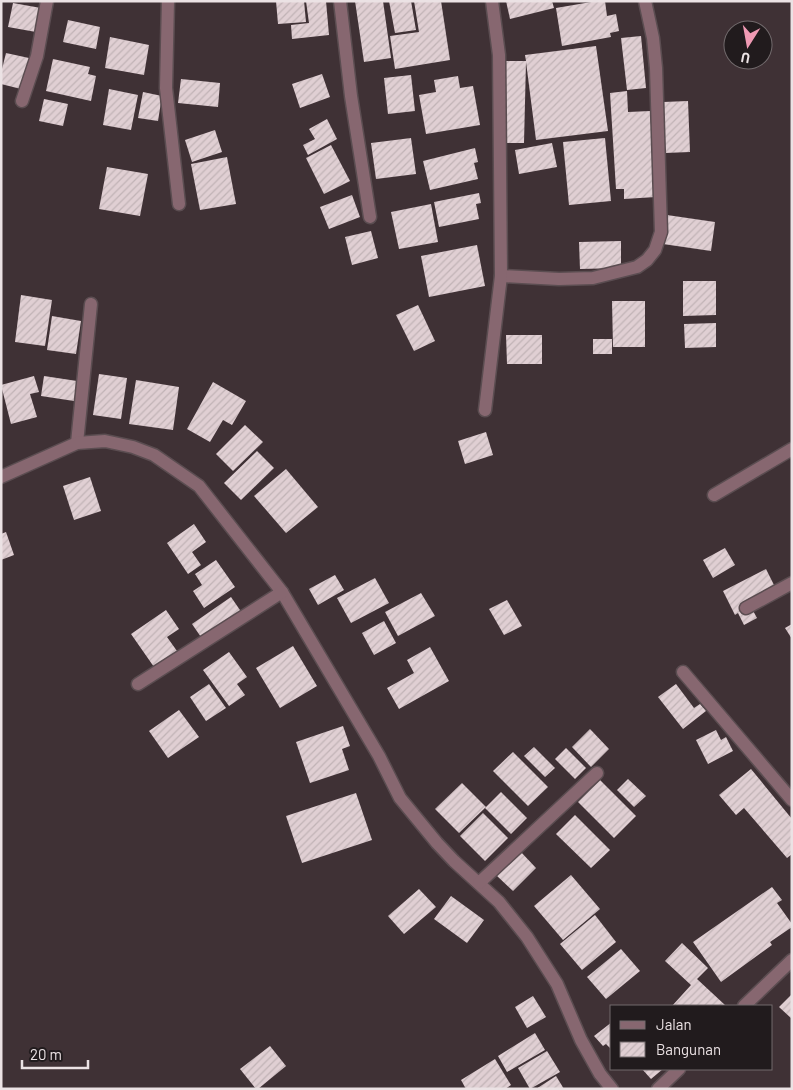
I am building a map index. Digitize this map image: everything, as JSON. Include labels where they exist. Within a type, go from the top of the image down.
[{"type":"street","points":[[22,100],[37,56],[47,1]]},
{"type":"street","points":[[168,1],[166,88],[179,204]]},
{"type":"street","points":[[340,1],[351,96],[370,217]]},
{"type":"street","points":[[486,410],[501,276],[499,55],[492,1]]},
{"type":"street","points":[[501,276],[559,279],[593,278],[637,267],[647,260],[655,250],[661,232],[656,68],[653,38],[645,1]]},
{"type":"street","points":[[77,443],[91,304]]},
{"type":"street","points":[[1,477],[77,443],[105,442],[132,446],[154,455],[199,486],[282,592],[379,756],[400,798],[437,843],[504,909],[527,937],[556,984],[581,1040],[600,1074],[612,1089]]},
{"type":"street","points":[[714,495],[792,449]]},
{"type":"street","points":[[746,608],[792,583]]},
{"type":"street","points":[[138,684],[282,592]]},
{"type":"street","points":[[683,672],[792,800]]},
{"type":"street","points":[[479,883],[598,773]]},
{"type":"street","points":[[745,1005],[792,960]]},
{"type":"street","points":[[658,1089],[678,1070]]},
{"type":"building","points":[[276,1],[304,1],[306,22],[278,24]]},
{"type":"building","points":[[306,1],[326,1],[329,35],[292,39],[291,25],[309,23]]},
{"type":"building","points":[[355,1],[383,1],[391,58],[364,62]]},
{"type":"building","points":[[389,1],[411,1],[416,30],[395,33]]},
{"type":"building","points":[[414,1],[441,1],[450,60],[395,69],[390,36],[419,32]]},
{"type":"building","points":[[506,1],[552,1],[554,8],[510,19]]},
{"type":"building","points":[[605,1],[607,16],[616,14],[619,31],[610,33],[611,37],[562,46],[556,8]]},
{"type":"building","points":[[13,3],[41,8],[36,32],[8,27]]},
{"type":"building","points":[[68,20],[100,27],[96,49],[63,42]]},
{"type":"building","points":[[641,36],[646,88],[627,90],[621,38]]},
{"type":"building","points":[[110,37],[149,45],[144,75],[105,68]]},
{"type":"building","points":[[596,46],[608,131],[536,140],[526,62],[524,143],[503,143],[504,61],[526,61],[525,55]]},
{"type":"building","points":[[6,53],[29,58],[21,89],[1,84],[1,73]]},
{"type":"building","points":[[53,59],[90,67],[88,74],[96,76],[91,101],[46,91]]},
{"type":"building","points":[[322,74],[330,97],[300,108],[292,84]]},
{"type":"building","points":[[411,75],[415,111],[388,114],[384,78]]},
{"type":"building","points":[[458,76],[460,88],[473,86],[480,125],[426,134],[419,95],[436,92],[434,80]]},
{"type":"building","points":[[181,79],[220,83],[218,107],[178,103]]},
{"type":"building","points":[[109,89],[138,95],[131,130],[103,125]]},
{"type":"building","points":[[627,91],[628,112],[650,111],[656,197],[624,199],[624,189],[616,189],[610,93]]},
{"type":"building","points":[[143,92],[162,96],[158,121],[138,118]]},
{"type":"building","points":[[44,99],[68,104],[63,126],[39,121]]},
{"type":"building","points":[[688,101],[690,152],[665,153],[663,102]]},
{"type":"building","points":[[327,119],[337,139],[308,155],[303,145],[315,139],[309,129]]},
{"type":"building","points":[[215,130],[222,152],[192,162],[185,140]]},
{"type":"building","points":[[411,138],[416,174],[376,179],[371,143]]},
{"type":"building","points":[[605,138],[611,201],[569,205],[563,142]]},
{"type":"building","points":[[552,143],[557,167],[519,174],[515,150]]},
{"type":"building","points":[[331,145],[350,181],[324,194],[306,158]]},
{"type":"building","points":[[475,148],[478,162],[474,163],[478,179],[430,190],[423,161]]},
{"type":"building","points":[[227,157],[236,204],[200,210],[191,164]]},
{"type":"building","points":[[107,167],[148,174],[140,216],[99,209]]},
{"type":"building","points":[[479,193],[481,203],[476,204],[479,219],[439,227],[434,202]]},
{"type":"building","points":[[352,195],[360,217],[329,229],[320,207]]},
{"type":"building","points":[[431,204],[438,242],[399,249],[391,212]]},
{"type":"building","points":[[667,215],[715,222],[711,251],[663,244]]},
{"type":"building","points":[[371,231],[378,258],[352,265],[345,237]]},
{"type":"building","points":[[621,241],[621,268],[580,269],[579,242]]},
{"type":"building","points":[[477,245],[485,286],[429,297],[421,256]]},
{"type":"building","points":[[683,281],[716,281],[716,315],[683,316]]},
{"type":"building","points":[[21,295],[52,300],[45,346],[15,342]]},
{"type":"building","points":[[612,301],[645,301],[645,347],[613,347]]},
{"type":"building","points":[[418,305],[435,341],[414,351],[396,315]]},
{"type":"building","points":[[52,316],[81,321],[76,354],[47,350]]},
{"type":"building","points":[[716,323],[716,347],[685,348],[684,324]]},
{"type":"building","points":[[506,335],[542,335],[542,364],[507,364]]},
{"type":"building","points":[[593,339],[612,339],[612,354],[593,354]]},
{"type":"building","points":[[99,374],[127,378],[121,419],[93,415]]},
{"type":"building","points":[[34,376],[39,392],[30,394],[37,417],[11,424],[1,385]]},
{"type":"building","points":[[44,376],[77,381],[74,401],[41,396]]},
{"type":"building","points":[[136,380],[179,387],[173,430],[129,424]]},
{"type":"building","points":[[213,382],[246,401],[232,425],[223,420],[210,442],[187,429]]},
{"type":"building","points":[[245,425],[263,442],[233,471],[216,454]]},
{"type":"building","points":[[486,432],[493,455],[465,464],[458,441]]},
{"type":"building","points":[[257,451],[274,468],[241,500],[224,483]]},
{"type":"building","points":[[286,469],[318,507],[286,533],[254,496]]},
{"type":"building","points":[[90,477],[101,511],[74,520],[63,486]]},
{"type":"building","points":[[194,524],[206,542],[192,552],[201,565],[188,574],[167,543]]},
{"type":"building","points":[[6,532],[14,555],[1,560],[1,534]]},
{"type":"building","points":[[725,548],[735,565],[713,578],[703,560]]},
{"type":"building","points":[[216,560],[235,587],[204,608],[193,591],[202,585],[195,574]]},
{"type":"building","points":[[766,569],[778,593],[751,607],[757,618],[744,625],[738,613],[735,615],[723,591]]},
{"type":"building","points":[[335,575],[344,590],[318,605],[309,589]]},
{"type":"building","points":[[375,578],[389,603],[351,623],[337,598]]},
{"type":"building","points":[[421,593],[435,616],[398,636],[385,612]]},
{"type":"building","points":[[231,597],[242,613],[203,640],[192,624]]},
{"type":"building","points":[[507,600],[522,626],[504,635],[489,609]]},
{"type":"building","points":[[166,610],[179,629],[167,637],[177,651],[154,667],[131,634]]},
{"type":"building","points":[[384,621],[396,643],[374,655],[362,633]]},
{"type":"building","points":[[792,624],[792,639],[785,628]]},
{"type":"building","points":[[293,646],[317,686],[280,708],[256,668]]},
{"type":"building","points":[[430,647],[449,681],[399,709],[387,688],[414,673],[407,660]]},
{"type":"building","points":[[229,652],[247,677],[237,684],[245,695],[229,706],[203,670]]},
{"type":"building","points":[[209,684],[226,708],[206,721],[190,697]]},
{"type":"building","points":[[676,684],[694,708],[700,704],[706,711],[683,729],[658,697]]},
{"type":"building","points":[[179,710],[199,737],[168,758],[149,731]]},
{"type":"building","points":[[343,726],[350,746],[342,749],[349,770],[310,783],[296,742]]},
{"type":"building","points":[[590,729],[609,749],[591,767],[572,747]]},
{"type":"building","points":[[716,730],[721,740],[726,737],[733,751],[708,764],[696,740]]},
{"type":"building","points":[[534,747],[555,768],[545,777],[524,756]]},
{"type":"building","points":[[566,748],[586,768],[575,779],[555,759]]},
{"type":"building","points":[[513,752],[548,787],[528,806],[493,771]]},
{"type":"building","points":[[751,769],[792,819],[792,854],[787,858],[744,808],[736,815],[719,795]]},
{"type":"building","points":[[628,779],[646,796],[634,807],[617,790]]},
{"type":"building","points":[[600,780],[636,816],[614,838],[578,802]]},
{"type":"building","points":[[462,783],[486,807],[459,833],[435,809]]},
{"type":"building","points":[[501,792],[527,818],[511,834],[485,808]]},
{"type":"building","points":[[356,793],[372,840],[302,863],[286,816]]},
{"type":"building","points":[[483,813],[508,838],[485,861],[460,836]]},
{"type":"building","points":[[575,815],[610,850],[591,868],[556,834]]},
{"type":"building","points":[[520,851],[536,868],[513,891],[496,875]]},
{"type":"building","points":[[571,875],[600,909],[563,940],[534,906]]},
{"type":"building","points":[[772,887],[782,900],[777,903],[792,924],[792,927],[770,942],[772,945],[721,982],[693,942]]},
{"type":"building","points":[[419,889],[436,907],[404,934],[388,916]]},
{"type":"building","points":[[451,896],[484,920],[467,943],[434,919]]},
{"type":"building","points":[[595,915],[616,942],[582,970],[560,944]]},
{"type":"building","points":[[682,943],[708,968],[697,979],[725,1005],[673,1005],[691,985],[665,961]]},
{"type":"building","points":[[621,949],[640,971],[606,999],[587,977]]},
{"type":"building","points":[[792,994],[792,1019],[779,1007]]},
{"type":"building","points":[[533,996],[546,1017],[527,1028],[515,1007]]},
{"type":"building","points":[[610,1024],[610,1048],[606,1044],[603,1046],[594,1036]]},
{"type":"building","points":[[535,1033],[545,1050],[507,1072],[498,1056]]},
{"type":"building","points":[[270,1046],[286,1066],[256,1089],[240,1069]]},
{"type":"building","points":[[547,1051],[560,1072],[530,1089],[518,1068]]},
{"type":"building","points":[[495,1059],[511,1085],[505,1089],[466,1089],[461,1080]]},
{"type":"building","points":[[643,1070],[662,1070],[651,1079]]},
{"type":"building","points":[[556,1076],[564,1089],[536,1089]]}]
